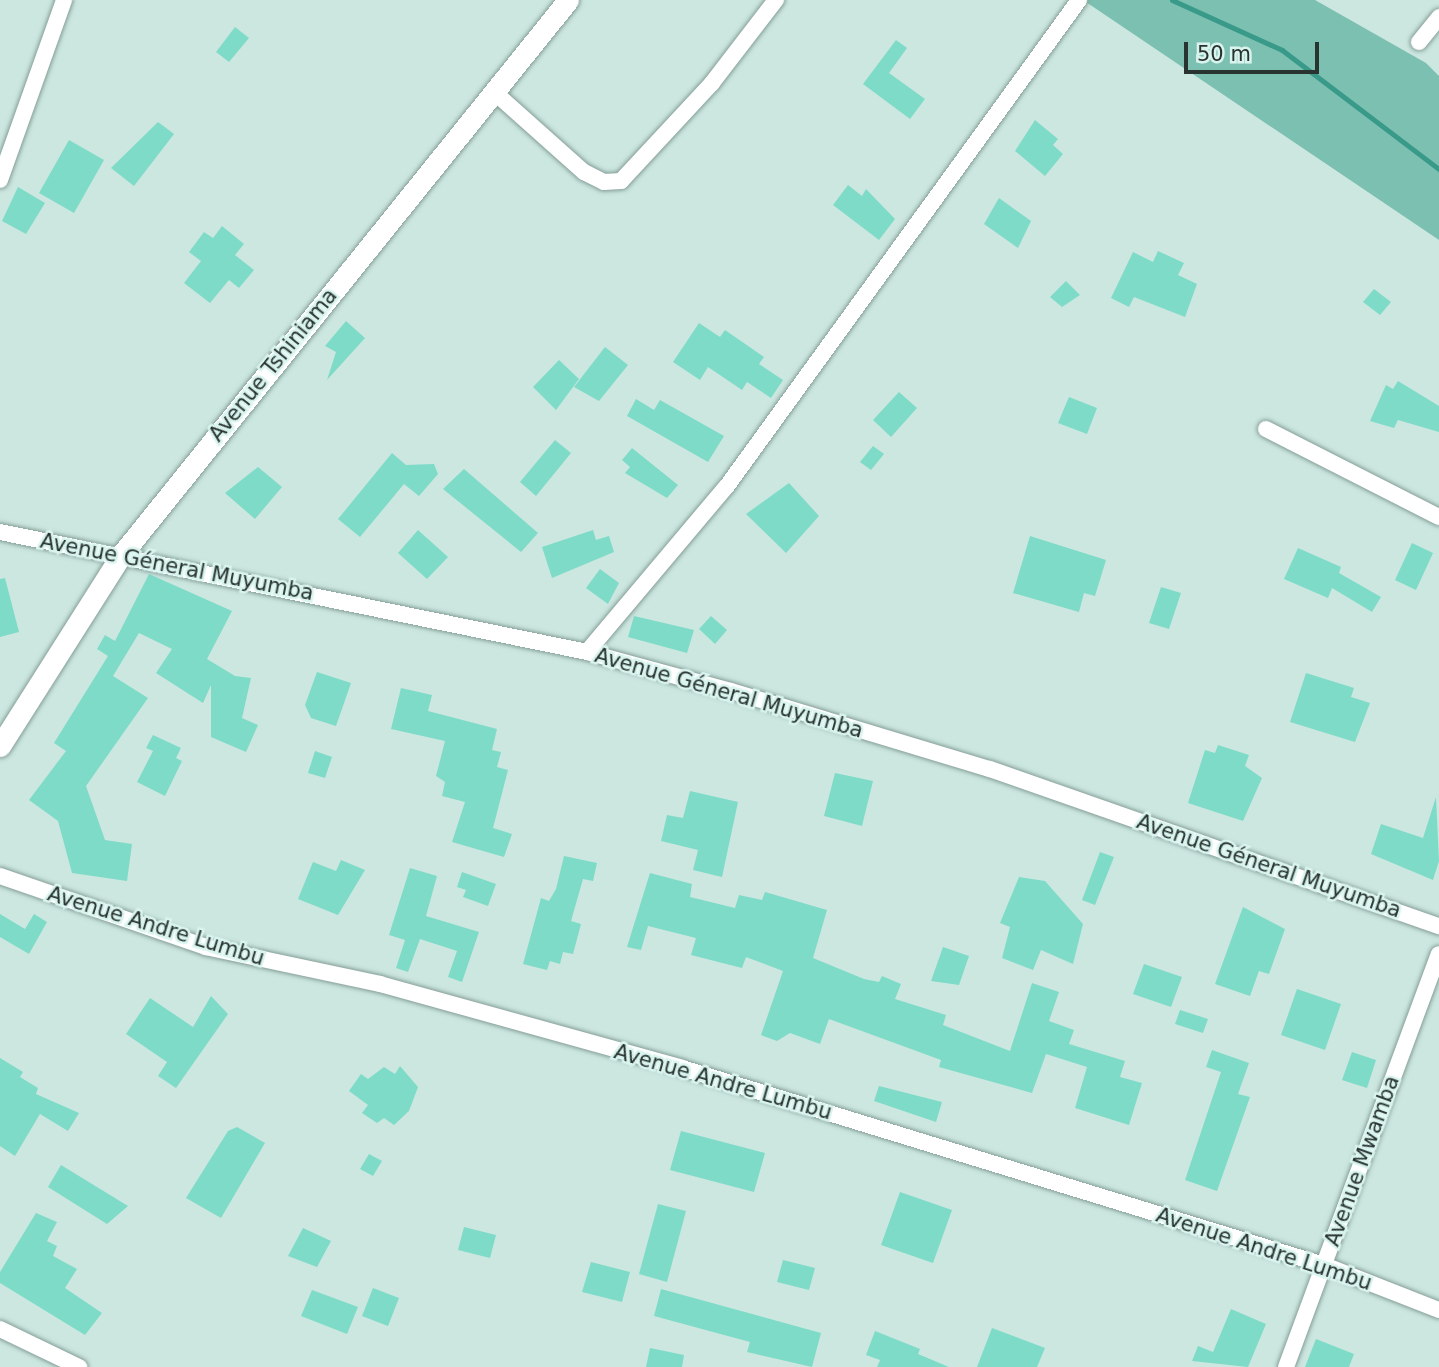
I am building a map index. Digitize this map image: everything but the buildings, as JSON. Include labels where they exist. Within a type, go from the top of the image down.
[{"type":"street","points":[[0,180],[64,0]]},
{"type":"street","name":"Avenue Tshiniama","points":[[0,746],[122,554],[568,0]]},
{"type":"street","points":[[493,91],[584,172],[604,182],[621,181],[712,83],[776,0]]},
{"type":"street","points":[[587,652],[727,486],[1079,0]]},
{"type":"street","points":[[1419,42],[1439,17]]},
{"type":"street","points":[[1266,429],[1439,517]]},
{"type":"street","name":"Avenue Géneral Muyumba","points":[[0,532],[122,554],[587,652],[990,769],[1439,926]]},
{"type":"street","name":"Avenue Andre Lumbu","points":[[0,876],[206,947],[380,984],[670,1065],[1324,1265],[1439,1310]]},
{"type":"street","name":"Avenue Mwamba","points":[[1286,1367],[1439,954]]},
{"type":"street","points":[[0,1329],[79,1367]]},
{"type":"green space","points":[[1083,0],[1315,0],[1426,63],[1439,76],[1439,240]]},
{"type":"waterway","points":[[1172,0],[1282,50],[1439,169]]}]
